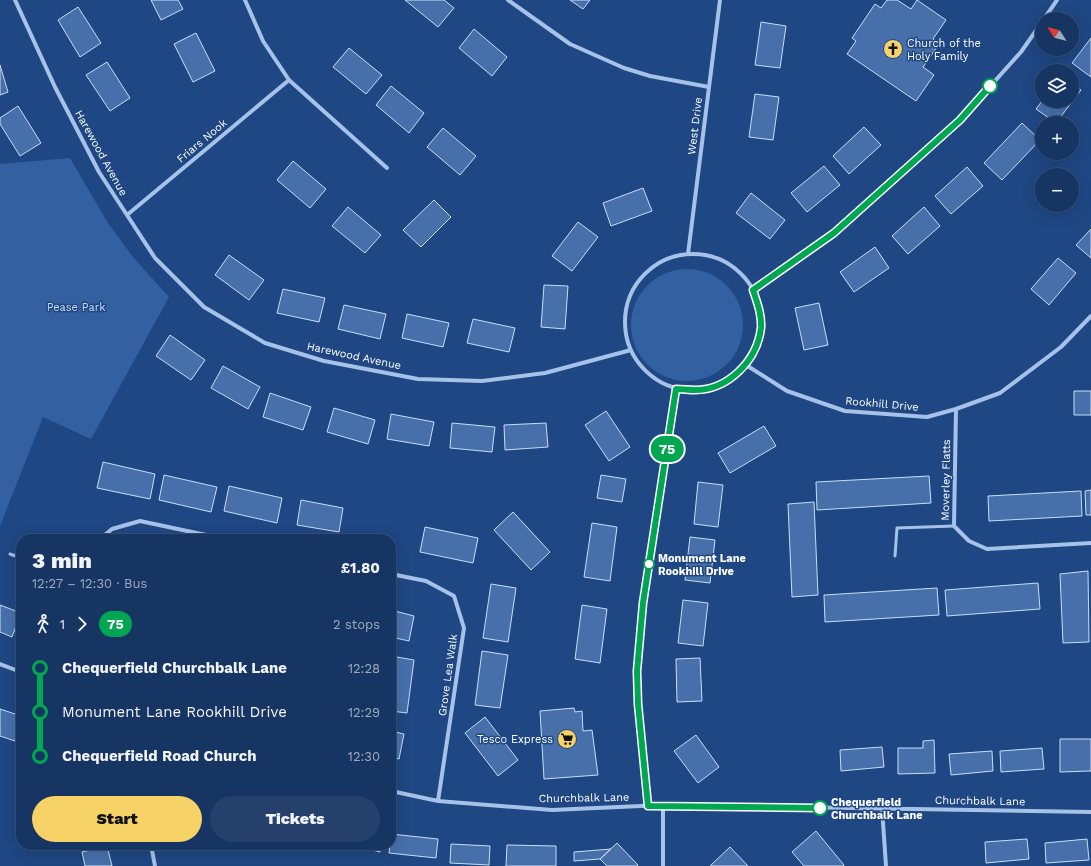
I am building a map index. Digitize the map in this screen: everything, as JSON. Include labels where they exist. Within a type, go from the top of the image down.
[{"type":"street","name":"Harewood Avenue","points":[[15,0],[55,87],[99,172],[126,215],[156,258],[204,307],[265,343],[324,361],[418,379],[482,381],[545,373],[631,350]]},
{"type":"street","points":[[245,0],[263,41],[289,80],[387,168]]},
{"type":"street","points":[[508,0],[570,44],[624,68],[650,76],[709,87]]},
{"type":"street","name":"West Drive","points":[[688,254],[720,0]]},
{"type":"street","points":[[1049,12],[1057,0]]},
{"type":"street","points":[[753,290],[834,233],[960,120],[1020,52],[1035,32]]},
{"type":"street","name":"Friars Nook","points":[[126,215],[289,80]]},
{"type":"street","points":[[688,254],[708,256],[726,262],[741,274],[753,290],[759,308],[761,328],[756,348],[746,365],[732,378],[714,387],[696,390],[676,389],[658,381],[642,368],[631,350],[625,329],[626,307],[634,287],[649,270],[667,259],[688,254]]},
{"type":"street","name":"Rookhill Drive","points":[[746,365],[787,391],[845,411],[927,417],[956,409],[1000,393],[1061,347],[1091,316]]},
{"type":"street","points":[[648,806],[638,704],[637,671],[643,603],[676,389]]},
{"type":"street","name":"Moverley Flatts","points":[[956,409],[954,526],[969,541],[987,549],[1091,543]]},
{"type":"street","points":[[106,534],[112,529],[140,521],[201,534]]},
{"type":"street","name":"Grove Lea Walk","points":[[396,575],[426,581],[454,596],[464,628],[438,801]]},
{"type":"street","points":[[0,664],[16,670]]},
{"type":"street","name":"Churchbalk Lane","points":[[396,792],[438,801],[552,810],[663,806],[1091,812]]},
{"type":"street","points":[[662,866],[663,806]]},
{"type":"street","points":[[882,808],[886,866]]},
{"type":"street","points":[[152,850],[155,866]]},
{"type":"lane","points":[[895,556],[897,528],[954,526]]},
{"type":"lane","points":[[10,554],[16,556]]},
{"type":"green space","name":"Pease Park","points":[[70,158],[108,223],[133,257],[169,297],[91,439],[43,417],[0,526],[0,164]]},
{"type":"green space","points":[[687,269],[708,273],[727,285],[739,304],[743,325],[739,346],[727,365],[708,377],[687,381],[666,377],[647,365],[635,346],[631,325],[635,304],[647,285],[666,273]]},
{"type":"building","points":[[151,0],[178,0],[183,9],[161,20]]},
{"type":"building","points":[[405,0],[444,0],[454,8],[438,27]]},
{"type":"building","points":[[570,0],[590,0],[583,9]]},
{"type":"building","name":"Church of the Holy Family","points":[[887,0],[897,0],[911,9],[917,0],[946,20],[933,39],[939,44],[923,67],[934,75],[916,101],[847,54],[856,41],[852,38],[875,4],[881,8]]},
{"type":"building","points":[[78,7],[101,43],[80,57],[58,20]]},
{"type":"building","points":[[761,22],[786,26],[780,68],[755,65]]},
{"type":"building","points":[[474,29],[507,57],[492,76],[459,48]]},
{"type":"building","points":[[196,33],[215,71],[193,82],[174,44]]},
{"type":"building","points":[[1091,38],[1091,77],[1079,68],[1079,64],[1072,63],[1079,56],[1079,54]]},
{"type":"building","points":[[349,48],[382,75],[366,94],[333,67]]},
{"type":"building","points":[[107,62],[130,98],[110,111],[86,75]]},
{"type":"building","points":[[0,65],[8,92],[0,95]]},
{"type":"building","points":[[391,86],[424,113],[409,133],[376,105]]},
{"type":"building","points":[[755,94],[779,97],[773,140],[749,137]]},
{"type":"building","points":[[18,106],[41,143],[20,156],[0,124],[0,118]]},
{"type":"building","points":[[1067,108],[1061,116],[1046,116],[1036,109]]},
{"type":"building","points":[[1022,123],[1035,135],[1035,145],[1002,180],[984,163]]},
{"type":"building","points":[[864,127],[881,145],[849,174],[833,156]]},
{"type":"building","points":[[443,128],[476,156],[460,175],[427,147]]},
{"type":"building","points":[[293,161],[326,189],[310,208],[277,180]]},
{"type":"building","points":[[824,166],[840,185],[807,212],[791,193]]},
{"type":"building","points":[[967,167],[983,186],[951,214],[935,196]]},
{"type":"building","points":[[643,188],[652,211],[611,226],[603,203]]},
{"type":"building","points":[[751,193],[785,220],[770,239],[736,213]]},
{"type":"building","points":[[434,200],[451,217],[421,247],[403,230]]},
{"type":"building","points":[[348,207],[381,235],[365,253],[332,226]]},
{"type":"building","points":[[924,207],[940,226],[908,254],[892,236]]},
{"type":"building","points":[[578,222],[598,237],[572,271],[552,256]]},
{"type":"building","points":[[1091,229],[1091,258],[1076,245]]},
{"type":"building","points":[[875,247],[889,268],[854,292],[840,272]]},
{"type":"building","points":[[229,255],[264,280],[249,300],[215,275]]},
{"type":"building","points":[[1058,258],[1076,273],[1049,305],[1031,289]]},
{"type":"building","points":[[544,285],[568,286],[565,329],[541,327]]},
{"type":"building","points":[[283,289],[325,298],[319,322],[277,313]]},
{"type":"building","points":[[819,303],[828,345],[804,350],[795,308]]},
{"type":"building","points":[[344,305],[386,314],[380,339],[338,329]]},
{"type":"building","points":[[407,314],[449,323],[443,347],[402,338]]},
{"type":"building","points":[[473,319],[515,328],[509,352],[467,343]]},
{"type":"building","points":[[170,335],[205,360],[191,380],[156,356]]},
{"type":"building","points":[[223,366],[260,387],[248,409],[211,388]]},
{"type":"building","points":[[1074,391],[1091,391],[1091,415],[1074,415]]},
{"type":"building","points":[[270,393],[311,407],[303,430],[263,417]]},
{"type":"building","points":[[334,408],[375,420],[368,444],[327,432]]},
{"type":"building","points":[[606,411],[630,447],[609,461],[585,425]]},
{"type":"building","points":[[391,414],[434,422],[429,446],[387,439]]},
{"type":"building","points":[[452,423],[495,427],[492,452],[450,448]]},
{"type":"building","points":[[546,423],[548,447],[505,450],[504,425]]},
{"type":"building","points":[[764,426],[776,446],[730,473],[718,453]]},
{"type":"building","points":[[103,462],[155,474],[150,499],[97,488]]},
{"type":"building","points":[[164,475],[217,487],[211,512],[159,500]]},
{"type":"building","points":[[601,475],[626,479],[622,502],[597,498]]},
{"type":"building","points":[[929,476],[931,503],[817,510],[816,482]]},
{"type":"building","points":[[698,482],[723,485],[718,527],[694,524]]},
{"type":"building","points":[[229,486],[282,498],[277,523],[224,511]]},
{"type":"building","points":[[1091,490],[1091,515],[1086,515],[1085,491]]},
{"type":"building","points":[[1081,491],[1082,516],[989,521],[988,496]]},
{"type":"building","points":[[301,500],[343,508],[339,532],[297,525]]},
{"type":"building","points":[[814,502],[818,595],[792,597],[788,504]]},
{"type":"building","points":[[513,512],[550,552],[531,570],[494,530]]},
{"type":"building","points":[[592,523],[617,527],[610,581],[584,577]]},
{"type":"building","points":[[425,527],[478,538],[473,563],[420,552]]},
{"type":"building","points":[[690,537],[715,540],[710,583],[685,580]]},
{"type":"building","points":[[1088,571],[1089,642],[1063,643],[1060,574]]},
{"type":"building","points":[[1038,583],[1040,609],[947,616],[945,590]]},
{"type":"building","points":[[491,584],[516,588],[508,642],[483,638]]},
{"type":"building","points":[[937,588],[939,615],[825,622],[824,595]]},
{"type":"building","points":[[683,600],[708,603],[703,646],[678,643]]},
{"type":"building","points":[[0,605],[16,611],[16,626],[12,637],[0,632]]},
{"type":"building","points":[[582,605],[607,609],[600,663],[575,659]]},
{"type":"building","points":[[396,611],[414,616],[409,641],[396,638]]},
{"type":"building","points":[[482,651],[508,655],[500,708],[475,705]]},
{"type":"building","points":[[396,657],[414,660],[407,713],[396,712]]},
{"type":"building","points":[[700,658],[702,701],[677,702],[676,659]]},
{"type":"building","name":"Tesco Express","points":[[574,708],[575,712],[582,711],[583,731],[592,730],[598,775],[544,779],[540,711]]},
{"type":"building","points":[[0,709],[16,714],[16,738],[15,741],[0,736]]},
{"type":"building","points":[[485,717],[518,760],[498,776],[465,733]]},
{"type":"building","points":[[396,732],[404,734],[399,759],[396,758]]},
{"type":"building","points":[[696,735],[719,767],[698,783],[674,751]]},
{"type":"building","points":[[1060,739],[1091,739],[1091,771],[1060,772]]},
{"type":"building","points":[[934,740],[935,773],[898,774],[898,748],[923,748],[923,741]]},
{"type":"building","points":[[882,747],[884,767],[841,771],[840,750]]},
{"type":"building","points":[[1042,748],[1044,769],[1001,772],[1000,751]]},
{"type":"building","points":[[992,751],[993,771],[951,775],[949,754]]},
{"type":"building","points":[[816,831],[844,865],[843,866],[804,866],[792,852]]},
{"type":"building","points":[[396,835],[438,839],[436,858],[389,853],[389,850],[396,850]]},
{"type":"building","points":[[1027,839],[1029,859],[986,863],[985,842]]},
{"type":"building","points":[[1087,839],[1089,860],[1046,863],[1045,843]]},
{"type":"building","points":[[617,843],[638,865],[637,866],[607,866],[600,859]]},
{"type":"building","points":[[451,844],[490,846],[489,865],[450,863]]},
{"type":"building","points":[[507,845],[556,846],[556,866],[506,866]]},
{"type":"building","points":[[730,847],[748,866],[710,866]]},
{"type":"building","points":[[611,849],[600,859],[574,861],[574,852]]},
{"type":"building","points":[[90,850],[108,850],[112,866],[85,866],[82,852]]},
{"type":"bus line","name":"75","points":[[820,808],[648,806],[638,704],[637,671],[643,603],[676,389],[696,390],[714,387],[732,378],[746,365],[756,348],[761,328],[759,308],[753,290],[834,233],[960,120],[990,86]]},
{"type":"place","name":"Church of the Holy Family","points":[[893,49]]},
{"type":"place","name":"Monument Lane Rookhill Drive","points":[[649,564]]},
{"type":"place","name":"Tesco Express","points":[[567,739]]},
{"type":"place","name":"Chequerfield Churchbalk Lane","points":[[820,808]]}]
